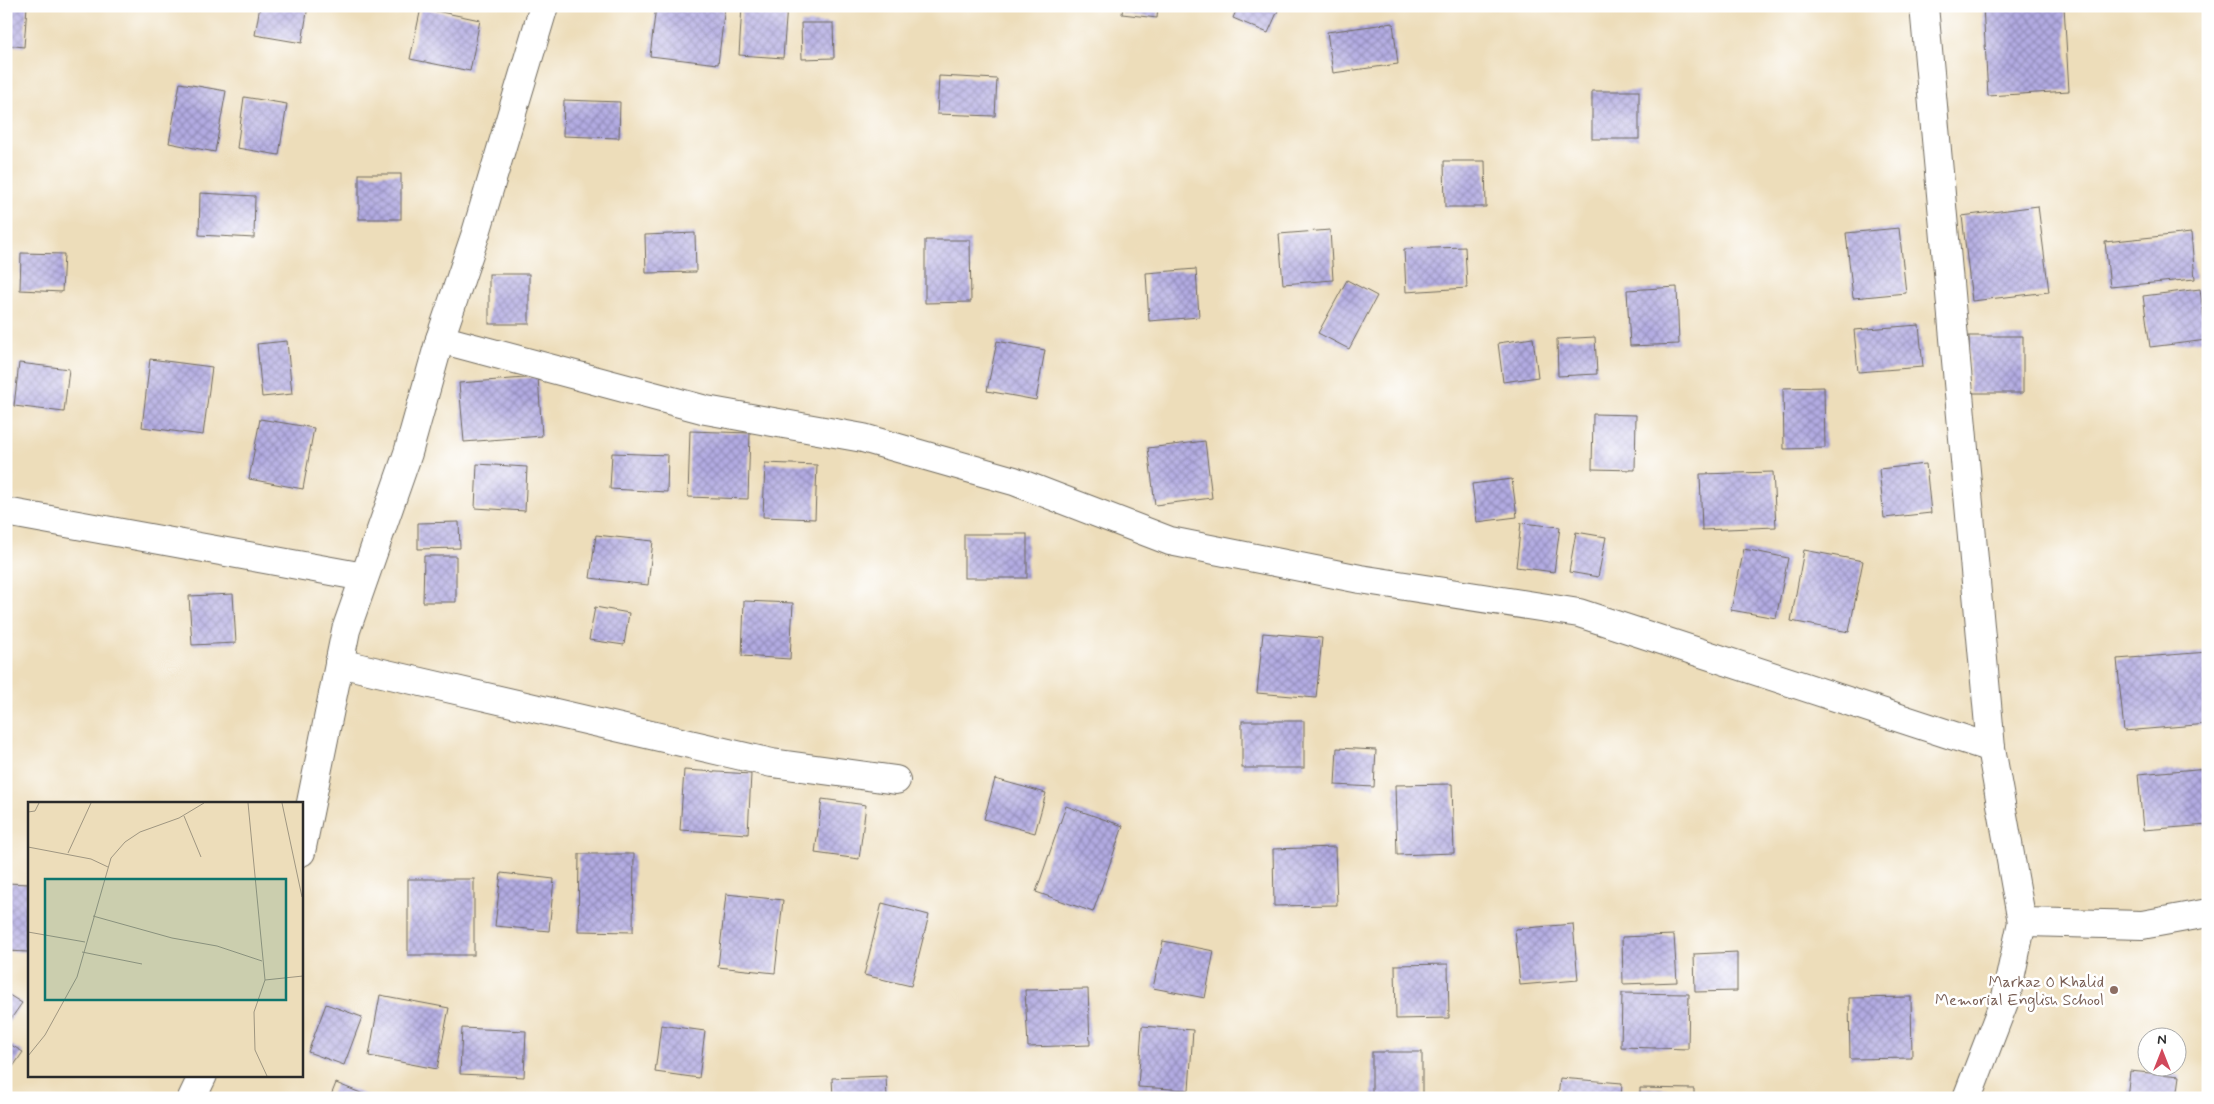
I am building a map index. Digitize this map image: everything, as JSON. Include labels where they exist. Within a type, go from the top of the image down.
[{"type":"street","points":[[302,847],[346,630],[408,453],[440,339],[476,232],[544,6]]},
{"type":"street","points":[[1924,6],[1991,748],[2022,922],[2006,997],[1967,1098]]},
{"type":"street","points":[[440,339],[706,410],[862,438],[1014,481],[1170,541],[1360,579],[1579,614],[1991,748]]},
{"type":"street","points":[[6,512],[364,577]]},
{"type":"street","points":[[339,663],[772,763],[896,780]]},
{"type":"street","points":[[2022,922],[2142,924],[2208,913]]},
{"type":"street","points":[[192,1098],[203,1076]]},
{"type":"building","points":[[6,6],[27,6],[24,47],[6,45]]},
{"type":"building","points":[[260,6],[308,6],[302,43],[255,35]]},
{"type":"building","points":[[656,6],[725,6],[718,64],[650,56]]},
{"type":"building","points":[[742,6],[787,6],[783,58],[739,55]]},
{"type":"building","points":[[1123,6],[1158,6],[1157,18],[1122,14]]},
{"type":"building","points":[[1238,6],[1280,6],[1268,33],[1233,18]]},
{"type":"building","points":[[1983,6],[2064,6],[2069,91],[1988,96]]},
{"type":"building","points":[[421,8],[480,20],[470,71],[410,59]]},
{"type":"building","points":[[801,23],[833,23],[834,58],[802,59]]},
{"type":"building","points":[[1393,23],[1398,64],[1333,73],[1327,32]]},
{"type":"building","points":[[939,76],[997,79],[995,116],[937,114]]},
{"type":"building","points":[[180,83],[226,91],[215,152],[169,143]]},
{"type":"building","points":[[1592,91],[1639,91],[1639,139],[1592,139]]},
{"type":"building","points":[[244,97],[287,104],[279,155],[237,148]]},
{"type":"building","points":[[564,100],[620,102],[619,138],[563,136]]},
{"type":"building","points":[[1444,161],[1485,161],[1486,207],[1445,207]]},
{"type":"building","points":[[359,174],[401,174],[401,219],[359,219]]},
{"type":"building","points":[[200,193],[255,196],[254,238],[199,235]]},
{"type":"building","points":[[2038,206],[2049,292],[1972,301],[1962,216]]},
{"type":"building","points":[[1899,228],[1906,293],[1853,298],[1846,233]]},
{"type":"building","points":[[1330,230],[1333,280],[1283,284],[1279,234]]},
{"type":"building","points":[[695,233],[696,272],[646,273],[645,235]]},
{"type":"building","points":[[2191,233],[2195,279],[2110,287],[2105,242]]},
{"type":"building","points":[[925,240],[970,240],[971,302],[925,303]]},
{"type":"building","points":[[1465,247],[1467,288],[1406,292],[1404,249]]},
{"type":"building","points":[[21,253],[64,254],[62,292],[20,290]]},
{"type":"building","points":[[1196,269],[1199,317],[1149,321],[1146,273]]},
{"type":"building","points":[[489,274],[529,274],[529,324],[489,324]]},
{"type":"building","points":[[1347,280],[1377,296],[1349,349],[1318,333]]},
{"type":"building","points":[[1677,287],[1679,344],[1630,346],[1627,290]]},
{"type":"building","points":[[2200,289],[2207,340],[2150,347],[2143,296]]},
{"type":"building","points":[[1919,325],[1923,367],[1858,372],[1854,330]]},
{"type":"building","points":[[1969,336],[2023,336],[2023,393],[1970,393]]},
{"type":"building","points":[[1595,337],[1597,374],[1558,376],[1557,339]]},
{"type":"building","points":[[1533,338],[1538,377],[1503,382],[1498,343]]},
{"type":"building","points":[[287,341],[292,394],[262,397],[257,344]]},
{"type":"building","points":[[997,341],[1045,350],[1036,400],[987,391]]},
{"type":"building","points":[[150,359],[212,367],[203,435],[142,427]]},
{"type":"building","points":[[19,363],[69,369],[64,412],[14,406]]},
{"type":"building","points":[[538,377],[542,436],[464,442],[459,383]]},
{"type":"building","points":[[1824,387],[1825,448],[1784,449],[1783,388]]},
{"type":"building","points":[[1593,414],[1636,415],[1635,470],[1592,469]]},
{"type":"building","points":[[260,419],[314,428],[303,489],[249,479]]},
{"type":"building","points":[[690,431],[750,433],[748,499],[688,497]]},
{"type":"building","points":[[1205,441],[1212,498],[1155,505],[1148,448]]},
{"type":"building","points":[[612,453],[668,455],[667,492],[610,489]]},
{"type":"building","points":[[765,463],[817,465],[815,519],[763,517]]},
{"type":"building","points":[[477,464],[527,467],[525,511],[475,508]]},
{"type":"building","points":[[1926,464],[1931,513],[1884,518],[1879,469]]},
{"type":"building","points":[[1773,472],[1776,527],[1702,530],[1700,474]]},
{"type":"building","points":[[1512,479],[1517,517],[1477,522],[1472,484]]},
{"type":"building","points":[[459,522],[460,548],[418,549],[418,523]]},
{"type":"building","points":[[1521,523],[1560,527],[1554,572],[1516,567]]},
{"type":"building","points":[[1576,532],[1606,537],[1598,577],[1569,572]]},
{"type":"building","points":[[964,534],[1027,534],[1027,578],[964,578]]},
{"type":"building","points":[[596,535],[653,541],[648,585],[590,578]]},
{"type":"building","points":[[1744,549],[1788,558],[1776,618],[1731,610]]},
{"type":"building","points":[[1804,550],[1863,561],[1849,632],[1791,621]]},
{"type":"building","points":[[424,556],[456,556],[456,602],[423,602]]},
{"type":"building","points":[[233,594],[236,643],[192,645],[189,596]]},
{"type":"building","points":[[744,601],[793,603],[790,659],[742,656]]},
{"type":"building","points":[[595,607],[629,613],[624,645],[589,640]]},
{"type":"building","points":[[1263,633],[1322,638],[1316,698],[1257,693]]},
{"type":"building","points":[[2208,652],[2208,724],[2124,731],[2117,659]]},
{"type":"building","points":[[1242,721],[1304,721],[1304,768],[1242,768]]},
{"type":"building","points":[[1337,748],[1376,750],[1374,787],[1335,785]]},
{"type":"building","points":[[2208,768],[2208,825],[2143,830],[2138,774]]},
{"type":"building","points":[[684,770],[751,774],[748,834],[680,830]]},
{"type":"building","points":[[995,779],[1046,793],[1035,833],[984,819]]},
{"type":"building","points":[[1452,784],[1454,853],[1397,855],[1395,785]]},
{"type":"building","points":[[822,799],[866,805],[859,859],[815,853]]},
{"type":"building","points":[[1066,806],[1123,826],[1093,912],[1036,892]]},
{"type":"building","points":[[1335,847],[1337,905],[1274,906],[1273,849]]},
{"type":"building","points":[[579,854],[634,854],[633,932],[578,931]]},
{"type":"building","points":[[501,873],[554,879],[549,931],[495,926]]},
{"type":"building","points":[[408,879],[474,879],[474,955],[408,955]]},
{"type":"building","points":[[6,883],[28,884],[28,952],[6,951]]},
{"type":"building","points":[[726,894],[783,900],[775,973],[718,967]]},
{"type":"building","points":[[882,903],[929,915],[911,986],[864,975]]},
{"type":"building","points":[[1573,924],[1578,980],[1520,985],[1515,929]]},
{"type":"building","points":[[1674,935],[1677,982],[1623,984],[1622,937]]},
{"type":"building","points":[[1163,941],[1214,951],[1205,998],[1153,988]]},
{"type":"building","points":[[1737,952],[1737,991],[1695,992],[1694,954]]},
{"type":"building","points":[[1448,964],[1449,1018],[1396,1019],[1395,965]]},
{"type":"building","points":[[1088,989],[1090,1045],[1028,1047],[1025,990]]},
{"type":"building","points":[[6,993],[22,1003],[6,1026]]},
{"type":"building","points":[[1622,993],[1689,994],[1688,1049],[1621,1047]]},
{"type":"building","points":[[380,995],[449,1008],[437,1069],[369,1056]]},
{"type":"building","points":[[1911,997],[1912,1058],[1850,1059],[1849,998]]},
{"type":"building","points":[[326,1004],[362,1017],[344,1065],[308,1052]]},
{"type":"building","points":[[661,1025],[705,1031],[699,1078],[655,1072]]},
{"type":"building","points":[[1142,1026],[1193,1030],[1189,1090],[1138,1087]]},
{"type":"building","points":[[462,1028],[526,1031],[524,1077],[460,1074]]},
{"type":"building","points":[[6,1042],[23,1052],[6,1077]]},
{"type":"building","points":[[1372,1052],[1422,1052],[1422,1098],[1372,1098]]},
{"type":"building","points":[[2130,1071],[2136,1072],[2136,1076],[2180,1076],[2177,1098],[2127,1098]]},
{"type":"building","points":[[886,1076],[887,1098],[833,1098],[832,1078]]},
{"type":"building","points":[[1560,1078],[1622,1083],[1621,1098],[1558,1098]]},
{"type":"building","points":[[336,1083],[373,1098],[330,1098]]},
{"type":"building","points":[[1640,1088],[1694,1089],[1694,1098],[1640,1098]]},
{"type":"building","points":[[1978,1094],[1997,1096],[1997,1098],[1977,1098]]},
{"type":"place","name":"Markaz O Khalid Memorial English School","points":[[2114,990]]}]
